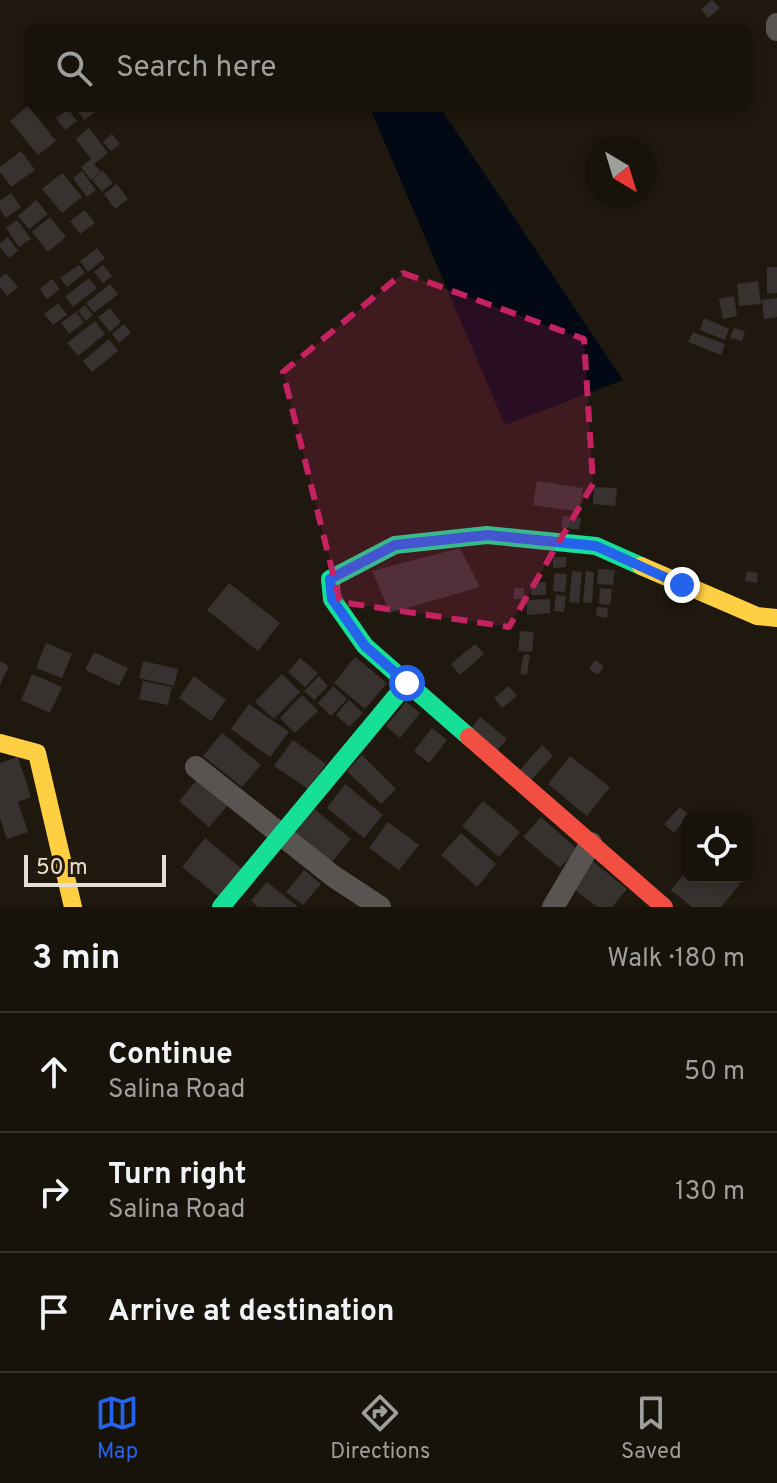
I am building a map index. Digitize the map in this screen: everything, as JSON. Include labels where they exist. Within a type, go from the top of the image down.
[{"type":"street","points":[[777,24],[777,30]]},
{"type":"street","points":[[664,907],[365,646],[332,599],[330,579],[395,545],[487,535],[596,546],[757,616],[777,618]]},
{"type":"street","points":[[221,907],[407,683]]},
{"type":"street","points":[[0,743],[37,753],[73,907]]},
{"type":"street","points":[[196,767],[333,876],[380,907]]},
{"type":"street","points":[[553,907],[591,843]]},
{"type":"highlighted area","points":[[403,273],[584,339],[593,484],[509,627],[340,602],[283,372]]},
{"type":"shaded area","points":[[372,112],[443,112],[623,380],[505,425]]},
{"type":"building","points":[[712,0],[720,8],[708,18],[701,9]]},
{"type":"building","points":[[24,109],[24,112],[33,112],[56,141],[38,155],[10,121]]},
{"type":"building","points":[[64,112],[70,112],[77,121],[65,130],[56,118]]},
{"type":"building","points":[[78,112],[95,112],[84,120]]},
{"type":"building","points":[[89,128],[108,153],[94,164],[101,172],[91,180],[81,167],[91,159],[76,139]]},
{"type":"building","points":[[112,134],[120,144],[111,151],[103,142]]},
{"type":"building","points":[[21,151],[35,170],[11,187],[0,172],[0,167]]},
{"type":"building","points":[[82,171],[96,190],[87,197],[73,178]]},
{"type":"building","points":[[103,171],[113,183],[102,192],[92,180]]},
{"type":"building","points":[[62,173],[82,197],[62,213],[42,189]]},
{"type":"building","points":[[117,184],[128,199],[115,209],[104,194]]},
{"type":"building","points":[[11,193],[21,207],[6,218],[0,209],[0,201]]},
{"type":"building","points":[[36,200],[48,214],[29,229],[18,216]]},
{"type":"building","points":[[85,210],[95,223],[80,234],[70,221]]},
{"type":"building","points":[[50,217],[66,237],[48,252],[32,232]]},
{"type":"building","points":[[17,220],[31,239],[19,247],[6,228]]},
{"type":"building","points":[[8,237],[18,251],[9,258],[0,247],[0,243]]},
{"type":"building","points":[[97,248],[105,258],[88,272],[80,261]]},
{"type":"building","points":[[79,265],[85,273],[67,287],[60,278]]},
{"type":"building","points":[[103,265],[112,276],[103,283],[94,272]]},
{"type":"building","points":[[767,267],[777,267],[777,293],[767,294]]},
{"type":"building","points":[[6,273],[18,287],[7,296],[0,287],[0,278]]},
{"type":"building","points":[[89,278],[97,288],[73,307],[65,297]]},
{"type":"building","points":[[52,279],[60,289],[47,299],[40,289]]},
{"type":"building","points":[[758,281],[761,304],[739,306],[737,284]]},
{"type":"building","points":[[110,284],[118,294],[94,313],[86,303]]},
{"type":"building","points":[[734,296],[737,316],[723,319],[719,299]]},
{"type":"building","points":[[777,298],[777,317],[764,319],[762,300]]},
{"type":"building","points":[[58,303],[67,315],[53,325],[44,314]]},
{"type":"building","points":[[85,305],[93,315],[86,321],[78,311]]},
{"type":"building","points":[[110,308],[121,322],[110,332],[98,317]]},
{"type":"building","points":[[76,312],[84,323],[69,334],[61,323]]},
{"type":"building","points":[[704,318],[729,329],[725,340],[700,330]]},
{"type":"building","points":[[95,321],[105,334],[78,356],[67,343]]},
{"type":"building","points":[[124,324],[131,333],[119,343],[112,334]]},
{"type":"building","points":[[734,328],[745,331],[742,341],[730,338]]},
{"type":"building","points":[[693,332],[725,344],[721,355],[688,342]]},
{"type":"building","points":[[109,339],[118,351],[92,372],[83,361]]},
{"type":"building","points":[[537,481],[583,488],[579,512],[533,505]]},
{"type":"building","points":[[594,487],[617,488],[615,506],[593,504]]},
{"type":"building","points":[[563,516],[581,518],[579,530],[561,527]]},
{"type":"building","points":[[460,548],[480,587],[390,613],[372,571]]},
{"type":"building","points":[[553,557],[566,557],[566,567],[553,568]]},
{"type":"building","points":[[598,569],[615,570],[613,585],[597,584]]},
{"type":"building","points":[[572,571],[582,572],[579,603],[569,602]]},
{"type":"building","points":[[586,571],[594,572],[592,603],[583,602]]},
{"type":"building","points":[[747,571],[758,573],[757,583],[745,581]]},
{"type":"building","points":[[555,573],[567,574],[565,592],[553,591]]},
{"type":"building","points":[[546,582],[546,595],[531,595],[530,583]]},
{"type":"building","points":[[229,583],[280,623],[258,651],[207,610]]},
{"type":"building","points":[[514,588],[524,588],[524,599],[514,599]]},
{"type":"building","points":[[600,588],[612,589],[610,605],[599,604]]},
{"type":"building","points":[[556,595],[566,596],[564,612],[554,611]]},
{"type":"building","points":[[550,599],[550,613],[527,615],[527,600]]},
{"type":"building","points":[[597,607],[608,608],[607,618],[596,616]]},
{"type":"building","points":[[520,631],[534,632],[532,652],[518,651]]},
{"type":"building","points":[[46,643],[72,654],[62,678],[36,668]]},
{"type":"building","points":[[475,644],[484,654],[460,675],[451,664]]},
{"type":"building","points":[[94,652],[128,668],[119,686],[85,670]]},
{"type":"building","points":[[524,654],[530,655],[527,675],[520,674]]},
{"type":"building","points":[[355,657],[387,683],[365,709],[334,683]]},
{"type":"building","points":[[300,658],[318,673],[305,687],[288,672]]},
{"type":"building","points":[[595,660],[604,666],[598,675],[589,669]]},
{"type":"building","points":[[0,661],[9,666],[0,685]]},
{"type":"building","points":[[143,661],[178,669],[174,686],[139,678]]},
{"type":"building","points":[[32,674],[62,687],[50,713],[21,700]]},
{"type":"building","points":[[282,674],[300,692],[274,719],[255,702]]},
{"type":"building","points":[[194,676],[226,700],[211,721],[179,698]]},
{"type":"building","points":[[319,676],[328,686],[314,700],[304,691]]},
{"type":"building","points":[[143,681],[172,687],[168,705],[139,699]]},
{"type":"building","points":[[333,686],[347,699],[331,716],[318,703]]},
{"type":"building","points":[[509,686],[517,696],[502,708],[494,698]]},
{"type":"building","points":[[302,695],[318,711],[295,733],[280,718]]},
{"type":"building","points":[[349,700],[363,713],[349,727],[336,715]]},
{"type":"building","points":[[406,702],[420,713],[400,738],[386,726]]},
{"type":"building","points":[[249,704],[289,732],[270,757],[231,729]]},
{"type":"building","points":[[480,717],[507,739],[495,753],[469,731]]},
{"type":"building","points":[[432,728],[447,740],[429,763],[414,751]]},
{"type":"building","points":[[222,733],[261,765],[242,787],[203,756]]},
{"type":"building","points":[[293,740],[326,764],[308,789],[274,766]]},
{"type":"building","points":[[542,745],[553,756],[531,780],[520,770]]},
{"type":"building","points":[[362,755],[396,789],[381,804],[347,771]]},
{"type":"building","points":[[570,756],[610,787],[587,816],[548,784]]},
{"type":"building","points":[[18,757],[31,797],[18,802],[28,832],[7,839],[0,818],[0,763]]},
{"type":"building","points":[[197,780],[228,805],[209,827],[179,801]]},
{"type":"building","points":[[345,784],[383,815],[364,838],[327,808]]},
{"type":"building","points":[[483,801],[520,832],[499,857],[462,826]]},
{"type":"building","points":[[680,807],[684,811],[681,811],[681,824],[674,833],[664,824]]},
{"type":"building","points":[[313,808],[351,839],[330,864],[292,833]]},
{"type":"building","points":[[541,817],[577,849],[560,868],[523,837]]},
{"type":"building","points":[[388,822],[419,845],[399,870],[369,848]]},
{"type":"building","points":[[461,833],[496,864],[477,887],[441,855]]},
{"type":"building","points":[[205,838],[242,869],[219,897],[182,867]]},
{"type":"building","points":[[590,859],[627,889],[612,907],[597,907],[569,885]]},
{"type":"building","points":[[304,870],[321,884],[303,905],[286,892]]},
{"type":"building","points":[[681,878],[681,883],[740,884],[721,907],[692,907],[671,890]]},
{"type":"building","points":[[267,882],[298,907],[258,907],[251,901]]},
{"type":"traffic: fast","points":[[469,737],[365,646],[332,599],[330,579],[395,545],[487,535],[596,546],[641,566]]},
{"type":"traffic: fast","points":[[221,907],[407,683]]},
{"type":"traffic: slow","points":[[641,566],[757,616],[777,618]]},
{"type":"traffic: slow","points":[[0,743],[37,753],[73,907]]},
{"type":"traffic: jam","points":[[469,737],[664,907]]},
{"type":"route","points":[[407,683],[365,646],[332,599],[330,579],[395,545],[487,535],[596,546],[682,585]]}]
